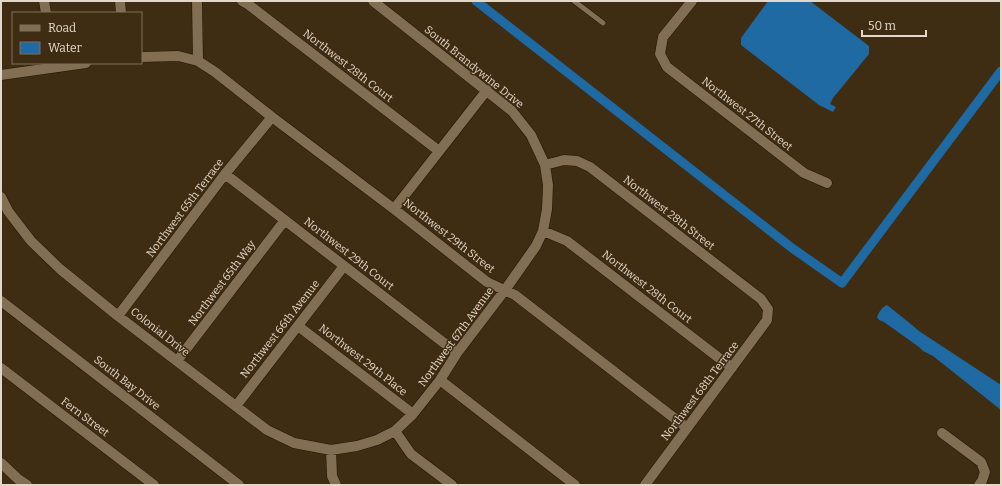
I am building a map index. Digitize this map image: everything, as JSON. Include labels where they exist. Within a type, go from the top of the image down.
[{"type":"street","points":[[44,1],[46,12]]},
{"type":"street","points":[[120,1],[121,12]]},
{"type":"street","points":[[142,57],[178,56],[198,61],[197,1]]},
{"type":"street","name":"Northwest 28th Court","points":[[242,1],[439,151]]},
{"type":"street","name":"South Brandywine Drive","points":[[373,1],[512,111],[531,135],[545,165]]},
{"type":"street","name":"Northwest 27th Street","points":[[692,1],[663,37],[660,54],[667,67],[804,173],[827,182]]},
{"type":"street","name":"Northwest 29th Street","points":[[198,61],[488,282],[515,295],[687,428]]},
{"type":"street","points":[[1,75],[53,65],[70,64]]},
{"type":"street","points":[[394,209],[487,90]]},
{"type":"street","name":"Northwest 65th Terrace","points":[[118,316],[225,174],[272,117]]},
{"type":"street","name":"Northwest 28th Street","points":[[545,165],[564,160],[577,161],[590,167],[761,299],[768,309]]},
{"type":"street","name":"Northwest 67th Avenue","points":[[331,450],[357,446],[377,440],[395,431],[413,414],[440,380],[457,353],[536,246],[543,231],[547,209],[548,185],[545,165]]},
{"type":"street","name":"Northwest 29th Court","points":[[225,174],[457,353]]},
{"type":"street","name":"Colonial Drive","points":[[1,197],[8,211],[31,241],[60,269],[118,316],[267,430],[294,443],[331,450]]},
{"type":"street","name":"Northwest 65th Way","points":[[177,361],[285,220]]},
{"type":"street","name":"Northwest 28th Court","points":[[543,231],[567,241],[732,368]]},
{"type":"street","name":"Northwest 66th Avenue","points":[[236,406],[344,266]]},
{"type":"street","name":"South Bay Drive","points":[[1,300],[239,485]]},
{"type":"street","name":"Northwest 68th Terrace","points":[[645,485],[767,320],[768,309]]},
{"type":"street","name":"Northwest 29th Place","points":[[298,326],[413,414]]},
{"type":"street","name":"Fern Street","points":[[3,372],[154,485]]},
{"type":"street","points":[[440,380],[575,485]]},
{"type":"street","points":[[395,431],[411,454],[452,485]]},
{"type":"street","points":[[942,433],[981,462],[985,472],[979,485]]},
{"type":"street","points":[[331,450],[332,476],[336,485]]},
{"type":"street","points":[[1,464],[18,479],[28,485]]},
{"type":"lane","points":[[574,1],[603,23]]},
{"type":"water","points":[[768,1],[810,1],[869,46],[869,54],[833,98],[830,104],[836,107],[833,112],[819,105],[741,45],[741,38]]},
{"type":"water","points":[[887,305],[919,331],[1001,385],[1001,410],[933,356],[923,351],[884,322],[879,320],[877,317],[879,313],[882,308]]},
{"type":"waterway","points":[[476,1],[792,248],[842,283],[1001,71]]}]
